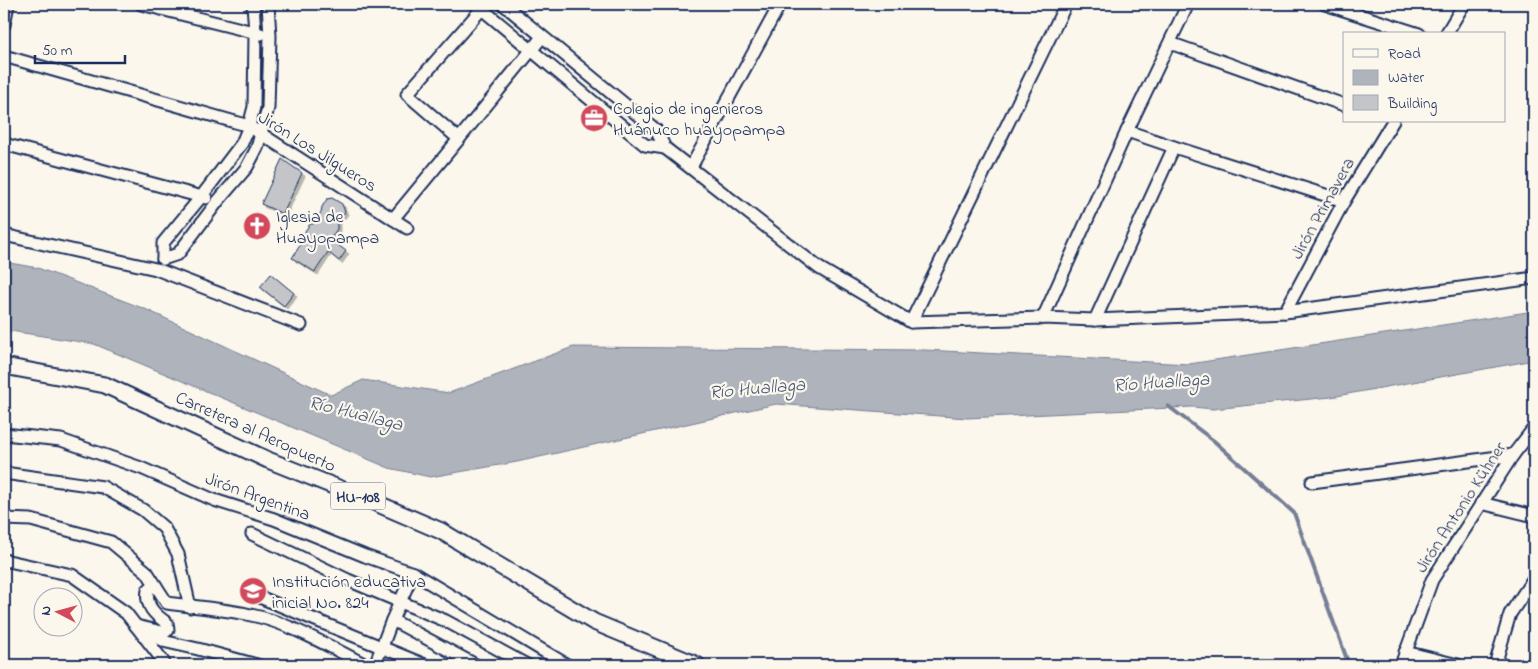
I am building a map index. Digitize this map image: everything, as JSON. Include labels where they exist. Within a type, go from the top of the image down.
[{"type":"main road","name":"Carretera al Aeropuerto","points":[[4,366],[105,385],[268,460],[441,531],[594,622],[697,665]]},
{"type":"street","points":[[4,25],[8,4]]},
{"type":"street","points":[[141,4],[270,36]]},
{"type":"street","points":[[163,259],[162,243],[201,197],[242,143],[249,126],[254,107],[255,32],[253,4]]},
{"type":"street","points":[[156,269],[163,259],[178,254],[218,201],[247,167],[256,148],[268,108],[270,36],[268,4]]},
{"type":"street","points":[[502,4],[656,130],[665,148]]},
{"type":"street","points":[[691,167],[780,4]]},
{"type":"street","points":[[911,322],[1066,4]]},
{"type":"street","points":[[1043,318],[1127,131],[1188,4]]},
{"type":"street","points":[[1325,4],[1413,32]]},
{"type":"street","points":[[1447,32],[1464,4]]},
{"type":"street","points":[[458,139],[407,94],[481,5],[531,50],[645,144],[665,148],[819,268],[911,322],[1043,318],[1095,320],[1285,312],[1534,278]]},
{"type":"street","points":[[393,219],[542,38]]},
{"type":"street","points":[[1170,43],[1343,105]]},
{"type":"street","name":"Jirón Los Jilgueros","points":[[4,56],[249,126],[408,228]]},
{"type":"street","name":"Jirón Primavera","points":[[1285,312],[1344,201],[1391,122]]},
{"type":"street","points":[[1127,131],[1174,148],[1344,201]]},
{"type":"street","points":[[4,144],[218,201]]},
{"type":"street","points":[[1095,320],[1174,148]]},
{"type":"street","points":[[4,235],[156,269],[301,325]]},
{"type":"street","name":"Jirón Antonio Kühner","points":[[1401,665],[1432,580],[1513,455],[1534,428]]},
{"type":"street","name":"Jirón Argentina","points":[[4,434],[61,440],[141,468],[214,500],[274,518],[365,556],[413,573],[567,665]]},
{"type":"street","points":[[1312,482],[1513,455]]},
{"type":"street","points":[[4,473],[103,487],[143,510],[164,528],[178,554],[190,606]]},
{"type":"street","points":[[1481,503],[1534,516]]},
{"type":"street","points":[[4,519],[31,520],[111,542],[147,572],[167,603],[252,615],[284,625],[366,665]]},
{"type":"street","points":[[252,534],[348,580],[446,621],[527,665]]},
{"type":"street","points":[[4,560],[72,575],[126,613],[165,665]]},
{"type":"street","points":[[375,665],[413,573]]},
{"type":"street","points":[[1495,665],[1510,614],[1534,578]]},
{"type":"street","points":[[136,626],[162,632],[168,630],[167,623],[152,611],[148,603],[148,590],[156,586]]},
{"type":"street","points":[[257,596],[425,665]]},
{"type":"street","points":[[392,620],[476,665]]},
{"type":"street","points":[[136,626],[167,642],[198,648],[257,665]]},
{"type":"street","points":[[1405,652],[1458,665]]},
{"type":"water","name":"Río Huallaga","points":[[4,262],[38,268],[145,309],[331,395],[363,380],[449,393],[573,347],[925,350],[1189,364],[1534,311],[1534,360],[1331,397],[1213,409],[1192,407],[967,418],[776,404],[517,462],[430,477],[389,468],[94,344],[4,330]]},
{"type":"building","points":[[282,159],[302,173],[283,214],[261,204]]},
{"type":"building","points":[[332,198],[342,204],[345,212],[337,221],[337,229],[330,239],[346,251],[339,261],[328,252],[315,272],[292,258],[306,236],[305,231],[310,224],[313,224],[327,199]]},
{"type":"building","points":[[271,274],[294,293],[284,306],[260,287]]},
{"type":"waterway","points":[[1168,406],[1214,441],[1294,513],[1349,665]]},
{"type":"place","name":"Colegio de ingenieros Huánuco huayopampa","points":[[594,118]]},
{"type":"place","name":"Iglesia de Huayopampa","points":[[257,226]]},
{"type":"place","name":"Institución educativa inicial No. 824","points":[[253,591]]}]
